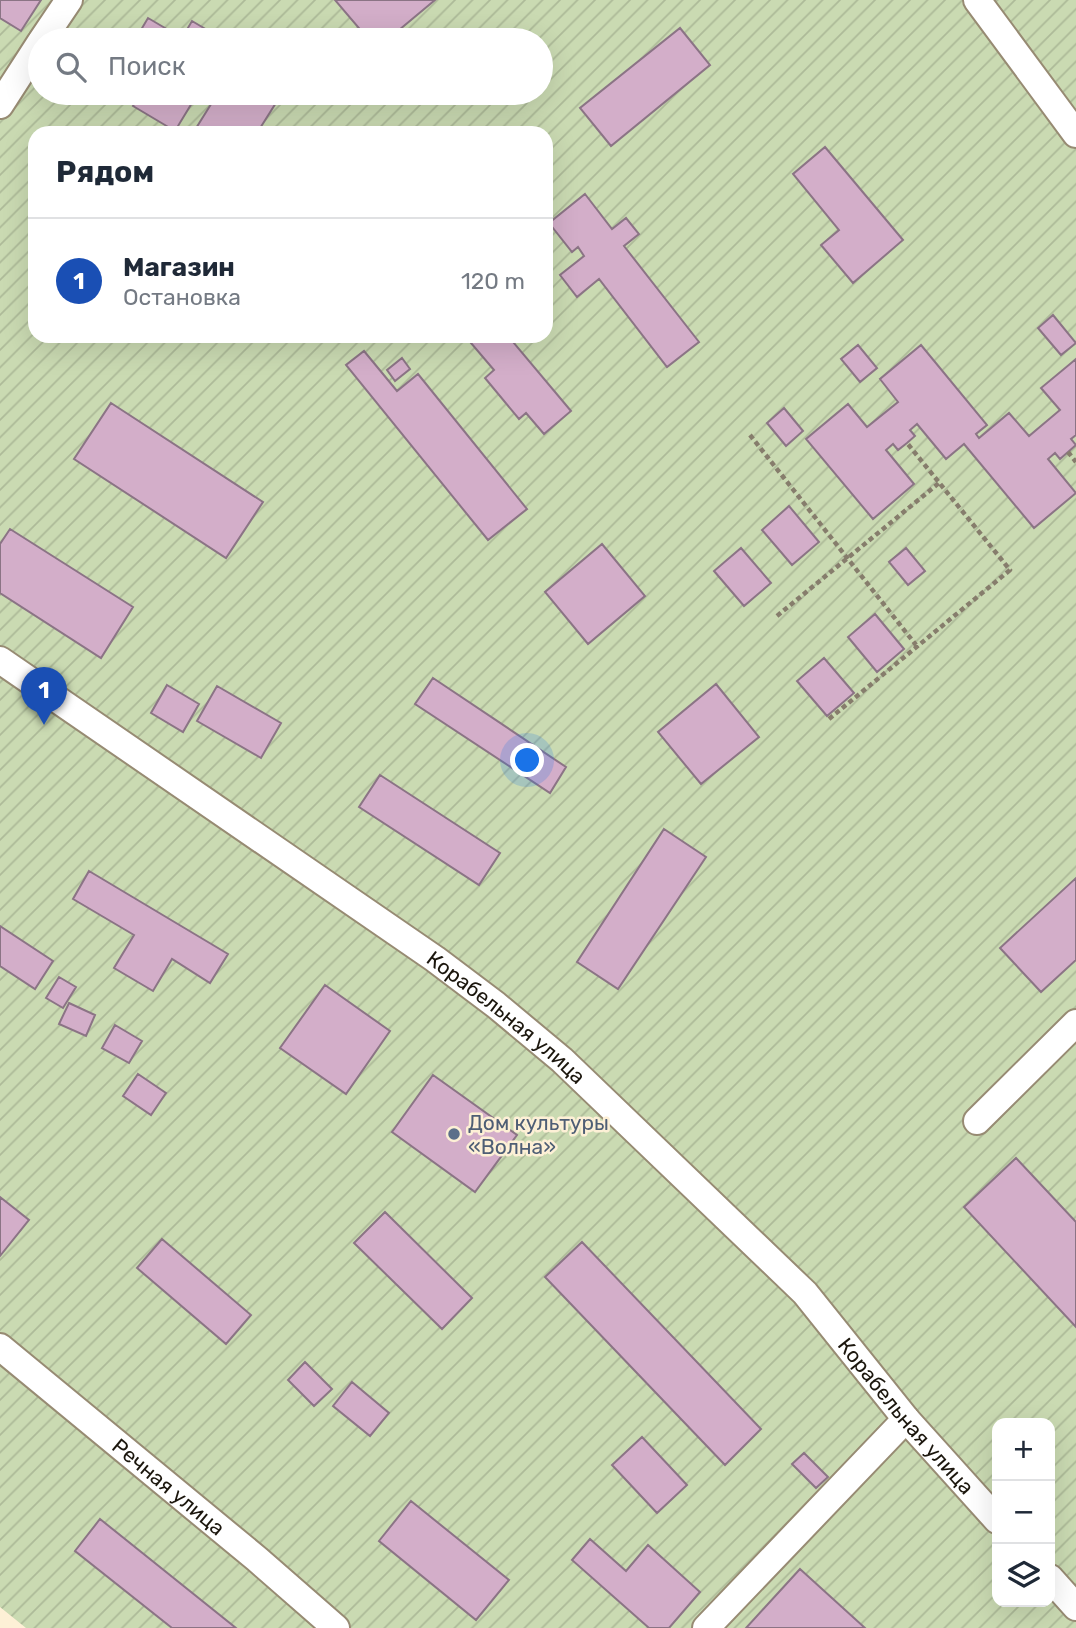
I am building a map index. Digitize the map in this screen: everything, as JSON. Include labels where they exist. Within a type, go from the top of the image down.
[{"type":"street","points":[[50,28],[69,0]]},
{"type":"street","points":[[977,0],[1076,134]]},
{"type":"street","points":[[3,94],[28,60]]},
{"type":"street","name":"Корабельная улица","points":[[0,660],[435,960],[496,1005],[562,1060],[805,1293],[906,1419],[992,1514]]},
{"type":"street","points":[[977,1121],[1076,1023]]},
{"type":"street","name":"Речная улица","points":[[0,1347],[336,1628]]},
{"type":"street","points":[[706,1628],[906,1419]]},
{"type":"street","points":[[1055,1584],[1076,1607]]},
{"type":"path","points":[[750,435],[916,645]]},
{"type":"path","points":[[829,719],[1010,570],[906,443]]},
{"type":"path","points":[[1068,452],[1076,462]]},
{"type":"path","points":[[777,617],[939,483]]},
{"type":"green space","points":[[0,0],[1076,0],[1076,1628],[26,1628],[0,1607]]},
{"type":"building","points":[[0,0],[41,0],[21,31],[0,18]]},
{"type":"building","points":[[335,0],[435,0],[401,28],[359,28]]},
{"type":"building","points":[[148,18],[165,28],[142,28]]},
{"type":"building","points":[[192,21],[204,28],[188,28]]},
{"type":"building","points":[[680,28],[710,65],[611,146],[580,108]]},
{"type":"building","points":[[191,105],[178,126],[167,126],[133,106]]},
{"type":"building","points":[[210,105],[275,105],[261,126],[197,126]]},
{"type":"building","points":[[825,147],[903,240],[853,283],[821,245],[839,230],[793,174]]},
{"type":"building","points":[[585,194],[612,229],[626,218],[639,234],[624,246],[699,342],[667,367],[599,279],[577,297],[560,275],[584,256],[578,247],[572,252],[553,228],[553,220]]},
{"type":"building","points":[[1053,315],[1076,343],[1061,355],[1038,328]]},
{"type":"building","points":[[471,343],[514,343],[571,411],[544,434],[526,413],[519,419],[485,378],[494,370]]},
{"type":"building","points":[[858,345],[877,368],[860,382],[841,359]]},
{"type":"building","points":[[921,345],[987,425],[976,434],[979,438],[1009,413],[1029,436],[1060,410],[1041,388],[1076,359],[1076,435],[1071,439],[1076,445],[1060,459],[1055,453],[1048,459],[1076,493],[1034,528],[964,444],[946,459],[917,424],[910,430],[915,436],[907,443],[898,450],[893,444],[886,450],[914,484],[873,519],[806,439],[848,404],[867,427],[898,402],[880,379]]},
{"type":"building","points":[[364,351],[397,391],[418,374],[527,509],[488,540],[346,365]]},
{"type":"building","points":[[402,358],[410,369],[395,381],[387,370]]},
{"type":"building","points":[[111,403],[263,502],[226,558],[74,459]]},
{"type":"building","points":[[784,408],[803,431],[786,446],[767,423]]},
{"type":"building","points":[[789,506],[819,542],[792,565],[762,530]]},
{"type":"building","points":[[10,529],[133,607],[101,658],[0,593],[0,544]]},
{"type":"building","points":[[602,544],[645,596],[588,644],[545,592]]},
{"type":"building","points":[[741,548],[771,583],[744,606],[714,571]]},
{"type":"building","points":[[906,548],[925,571],[908,585],[889,562]]},
{"type":"building","points":[[875,614],[904,649],[877,672],[848,637]]},
{"type":"building","points":[[824,658],[854,693],[827,716],[797,681]]},
{"type":"building","points":[[433,678],[566,767],[550,793],[415,704]]},
{"type":"building","points":[[716,684],[759,737],[701,784],[658,732]]},
{"type":"building","points":[[167,685],[199,704],[183,732],[151,713]]},
{"type":"building","points":[[217,686],[281,723],[261,758],[197,721]]},
{"type":"building","points":[[380,775],[500,853],[479,885],[359,807]]},
{"type":"building","points":[[664,829],[706,857],[618,989],[577,962]]},
{"type":"building","points":[[89,871],[228,954],[210,983],[172,959],[153,991],[114,968],[134,935],[73,899]]},
{"type":"building","points":[[1076,878],[1076,960],[1041,992],[1000,948]]},
{"type":"building","points":[[0,926],[53,961],[35,989],[0,966]]},
{"type":"building","points":[[59,977],[76,987],[63,1008],[46,998]]},
{"type":"building","points":[[325,985],[390,1031],[346,1094],[280,1048]]},
{"type":"building","points":[[69,1003],[95,1015],[86,1036],[59,1024]]},
{"type":"building","points":[[115,1025],[142,1041],[129,1063],[102,1048]]},
{"type":"building","points":[[138,1074],[166,1093],[151,1115],[123,1096]]},
{"type":"building","name":"Дом культуры «Волна»","points":[[433,1075],[517,1135],[475,1192],[392,1132]]},
{"type":"building","points":[[1016,1158],[1076,1222],[1076,1327],[964,1207]]},
{"type":"building","points":[[0,1197],[29,1220],[0,1256]]},
{"type":"building","points":[[385,1212],[472,1298],[442,1329],[354,1243]]},
{"type":"building","points":[[162,1239],[251,1315],[226,1344],[137,1268]]},
{"type":"building","points":[[582,1242],[761,1429],[725,1465],[545,1277]]},
{"type":"building","points":[[305,1362],[332,1389],[314,1406],[288,1380]]},
{"type":"building","points":[[352,1382],[389,1413],[370,1436],[333,1406]]},
{"type":"building","points":[[642,1437],[687,1485],[657,1513],[612,1465]]},
{"type":"building","points":[[804,1453],[828,1477],[816,1488],[792,1464]]},
{"type":"building","points":[[411,1501],[509,1580],[476,1620],[379,1541]]},
{"type":"building","points":[[100,1519],[236,1628],[172,1628],[75,1551]]},
{"type":"building","points":[[590,1539],[626,1571],[648,1545],[700,1592],[669,1628],[649,1628],[572,1560]]},
{"type":"building","points":[[800,1569],[865,1628],[746,1628]]},
{"type":"place","name":"Магазин","points":[[44,725]]},
{"type":"place","name":"Дом культуры «Волна»","points":[[454,1134]]}]
